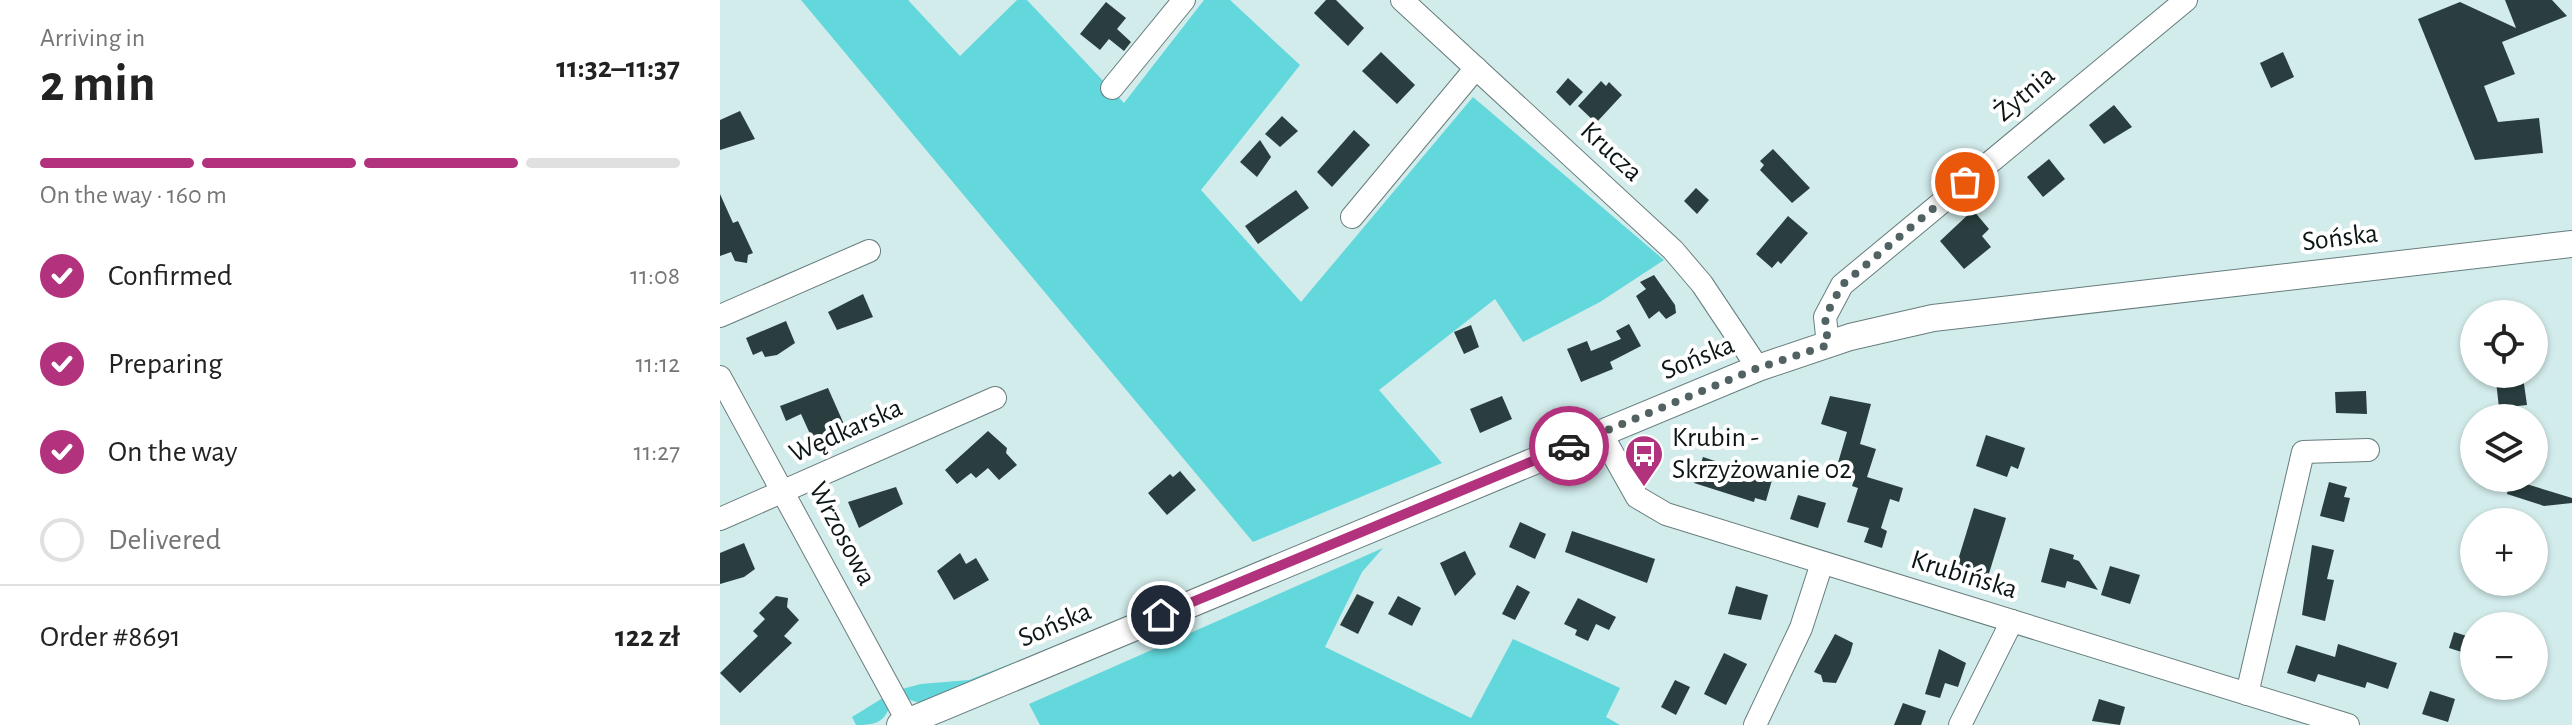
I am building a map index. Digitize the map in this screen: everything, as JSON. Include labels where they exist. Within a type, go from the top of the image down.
[{"type":"street","points":[[1112,88],[1184,0]]},
{"type":"street","name":"Krucza","points":[[1402,0],[1673,250],[1702,284],[1758,368]]},
{"type":"street","name":"Żytnia","points":[[1828,345],[1825,317],[1842,285],[2186,0]]},
{"type":"street","points":[[1352,217],[1476,68]]},
{"type":"street","name":"Sońska","points":[[904,723],[1758,368],[1828,345],[1933,318],[2572,244]]},
{"type":"street","points":[[720,316],[869,251]]},
{"type":"street","name":"Wrzosowa","points":[[720,377],[784,491],[904,723]]},
{"type":"street","name":"Wędkarska","points":[[720,519],[995,398]]},
{"type":"street","name":"Krubińska","points":[[1601,433],[1630,486],[1650,506],[1822,563],[2348,725]]},
{"type":"street","points":[[2247,694],[2303,452],[2368,450]]},
{"type":"street","points":[[1755,725],[1801,628],[1822,563]]},
{"type":"street","points":[[1960,725],[2012,621]]},
{"type":"shaded area","points":[[801,0],[908,0],[960,56],[1017,0],[1027,0],[1124,103],[1204,0],[1230,0],[1300,65],[1201,190],[1301,302],[1473,97],[1664,260],[1600,302],[1523,342],[1495,299],[1379,390],[1442,463],[1253,542]]},
{"type":"shaded area","points":[[1383,548],[1362,572],[1325,647],[1471,718],[1513,639],[1620,688],[1606,717],[1620,725],[1040,725],[1029,704]]},
{"type":"shaded area","points":[[1015,662],[1014,667],[920,703],[910,700],[902,689],[921,684],[969,680]]},
{"type":"shaded area","points":[[886,696],[889,708],[884,717],[872,724],[856,725],[852,717]]},
{"type":"building","points":[[1326,0],[1336,0],[1364,28],[1348,46],[1314,13]]},
{"type":"building","points":[[2505,0],[2552,0],[2567,16],[2502,42],[2515,74],[2484,86],[2498,122],[2539,118],[2543,153],[2475,160],[2418,19],[2460,2],[2516,28]]},
{"type":"building","points":[[1106,2],[1126,18],[1117,29],[1131,42],[1124,51],[1109,39],[1100,50],[1080,34]]},
{"type":"building","points":[[1381,52],[1415,85],[1397,104],[1362,71]]},
{"type":"building","points":[[2283,52],[2294,77],[2271,88],[2260,63]]},
{"type":"building","points":[[1568,78],[1583,92],[1570,106],[1556,92]]},
{"type":"building","points":[[1601,81],[1606,86],[1609,82],[1622,95],[1596,123],[1578,106]]},
{"type":"building","points":[[2114,105],[2132,127],[2104,144],[2089,125]]},
{"type":"building","points":[[740,111],[755,139],[720,150],[720,120]]},
{"type":"building","points":[[1282,116],[1298,131],[1280,147],[1265,134]]},
{"type":"building","points":[[1354,130],[1370,145],[1332,187],[1317,172]]},
{"type":"building","points":[[1260,140],[1271,157],[1257,177],[1240,162]]},
{"type":"building","points":[[1773,149],[1810,188],[1792,203],[1760,170],[1764,165],[1760,161]]},
{"type":"building","points":[[2049,159],[2065,179],[2043,197],[2027,177]]},
{"type":"building","points":[[1696,188],[1709,200],[1697,214],[1684,201]]},
{"type":"building","points":[[1296,190],[1309,208],[1258,244],[1245,226]]},
{"type":"building","points":[[720,194],[733,223],[738,221],[753,253],[748,255],[747,263],[735,261],[731,252],[720,256]]},
{"type":"building","points":[[1973,210],[1989,229],[1982,236],[1991,247],[1964,269],[1940,241]]},
{"type":"building","points":[[1788,216],[1808,233],[1781,264],[1778,261],[1772,268],[1756,254]]},
{"type":"building","points":[[1654,275],[1675,305],[1676,313],[1666,319],[1659,311],[1649,319],[1636,296],[1646,289],[1640,282]]},
{"type":"building","points":[[863,294],[873,317],[837,330],[828,312]]},
{"type":"building","points":[[786,321],[795,343],[777,355],[765,357],[762,351],[753,355],[746,338]]},
{"type":"building","points":[[1629,324],[1641,346],[1610,362],[1613,369],[1581,382],[1567,349],[1587,341],[1591,351],[1621,339],[1616,331]]},
{"type":"building","points":[[1471,325],[1479,347],[1464,354],[1454,332]]},
{"type":"building","points":[[828,388],[847,431],[815,445],[801,414],[786,421],[780,406]]},
{"type":"building","points":[[2497,388],[2525,388],[2527,404],[2499,404]]},
{"type":"building","points":[[2366,391],[2367,414],[2336,413],[2335,392]]},
{"type":"building","points":[[1502,396],[1512,419],[1480,433],[1470,409]]},
{"type":"building","points":[[1830,396],[1871,404],[1860,444],[1876,449],[1867,477],[1903,488],[1899,502],[1890,499],[1881,528],[1887,531],[1882,548],[1864,542],[1869,528],[1847,522],[1858,488],[1852,486],[1854,480],[1835,473],[1847,432],[1821,424]]},
{"type":"building","points":[[988,431],[1007,448],[1006,453],[1017,465],[999,480],[988,468],[976,478],[971,473],[957,484],[945,470]]},
{"type":"building","points":[[1986,435],[2025,448],[2018,469],[2011,466],[2007,477],[1976,466]]},
{"type":"building","points":[[1703,457],[1772,480],[1766,501],[1755,498],[1754,502],[1694,483]]},
{"type":"building","points":[[1180,471],[1196,490],[1167,515],[1148,493],[1170,474],[1173,477]]},
{"type":"building","points":[[2329,482],[2347,487],[2344,497],[2350,498],[2344,522],[2320,516]]},
{"type":"building","points":[[896,487],[903,504],[859,528],[848,502]]},
{"type":"building","points":[[2548,491],[2572,498],[2572,503],[2544,506],[2507,494]]},
{"type":"building","points":[[1798,495],[1826,503],[1818,528],[1790,519]]},
{"type":"building","points":[[1974,508],[2006,518],[1987,580],[1955,570]]},
{"type":"building","points":[[1520,522],[1546,534],[1535,559],[1509,547]]},
{"type":"building","points":[[1572,531],[1655,559],[1647,583],[1565,552]]},
{"type":"building","points":[[744,543],[755,569],[744,577],[720,584],[720,553]]},
{"type":"building","points":[[2312,545],[2334,550],[2327,579],[2334,580],[2325,621],[2302,615]]},
{"type":"building","points":[[2050,548],[2074,555],[2073,559],[2079,561],[2098,590],[2067,581],[2065,588],[2041,582]]},
{"type":"building","points":[[1465,551],[1476,574],[1455,596],[1440,563]]},
{"type":"building","points":[[960,553],[966,564],[976,558],[989,580],[954,600],[937,571]]},
{"type":"building","points":[[2110,566],[2140,575],[2130,604],[2101,595]]},
{"type":"building","points":[[1517,585],[1530,592],[1515,620],[1502,614]]},
{"type":"building","points":[[1736,586],[1768,595],[1761,620],[1728,614]]},
{"type":"building","points":[[1357,594],[1374,602],[1358,634],[1340,625]]},
{"type":"building","points":[[776,596],[788,598],[787,607],[799,620],[784,636],[792,643],[740,693],[720,673],[758,636],[753,631],[765,619],[759,613]]},
{"type":"building","points":[[1398,596],[1421,608],[1412,626],[1388,614]]},
{"type":"building","points":[[1578,598],[1616,617],[1609,630],[1596,624],[1588,641],[1575,635],[1577,630],[1564,624]]},
{"type":"building","points":[[2454,632],[2460,634],[2460,651],[2449,648]]},
{"type":"building","points":[[1835,634],[1853,643],[1836,683],[1823,682],[1821,675],[1814,672]]},
{"type":"building","points":[[2338,644],[2397,663],[2388,689],[2367,682],[2365,688],[2318,674],[2315,682],[2287,673],[2296,645],[2335,657]]},
{"type":"building","points":[[1939,649],[1966,663],[1958,687],[1945,683],[1940,698],[1925,694]]},
{"type":"building","points":[[1724,653],[1747,664],[1726,705],[1704,694]]},
{"type":"building","points":[[1675,680],[1690,687],[1676,715],[1661,707]]},
{"type":"building","points":[[2430,691],[2455,699],[2448,722],[2422,714]]},
{"type":"building","points":[[2099,699],[2125,707],[2120,725],[2092,721]]},
{"type":"building","points":[[1903,703],[1926,711],[1921,725],[1894,725]]},
{"type":"way so far","points":[[1569,446],[1758,368],[1828,345],[1825,317],[1842,285],[1965,182]]},
{"type":"place","name":"Krubin - Skrzyżowanie 02","points":[[1644,488]]},
{"type":"route","points":[[1161,615],[1569,446]]}]
